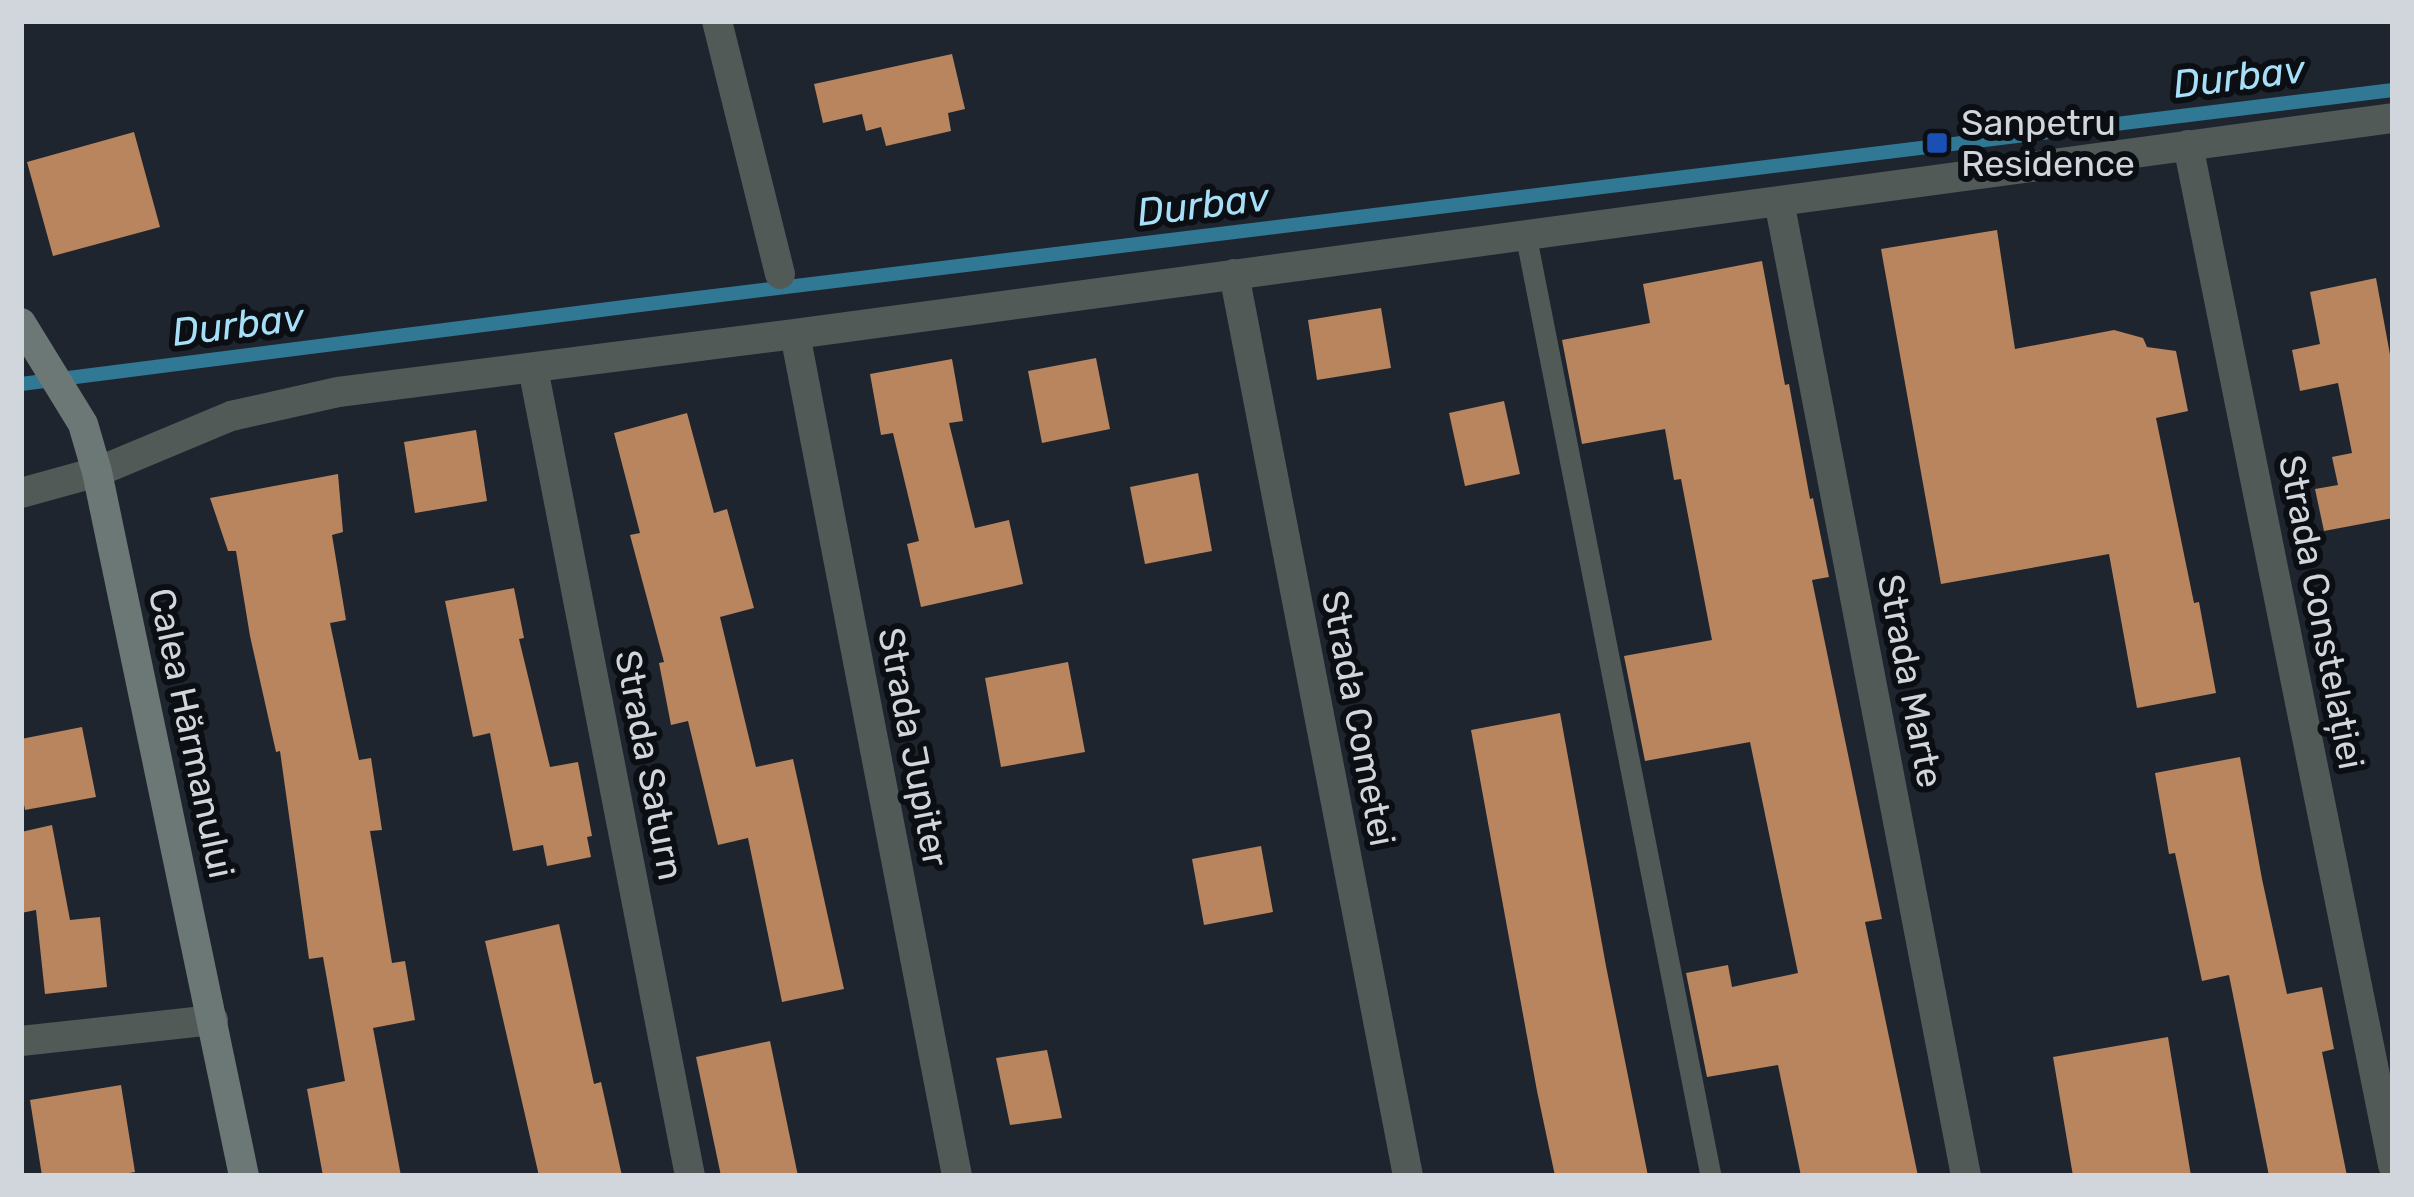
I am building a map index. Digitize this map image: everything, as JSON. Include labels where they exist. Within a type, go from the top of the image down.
[{"type":"street","points":[[717,21],[780,274]]},
{"type":"street","points":[[21,493],[97,472],[231,416],[338,392],[2393,118]]},
{"type":"street","name":"Strada Constelației","points":[[2188,145],[2393,1165]]},
{"type":"street","name":"Strada Marte","points":[[1779,200],[1966,1176]]},
{"type":"street","name":"Strada Cometei","points":[[1234,274],[1408,1176]]},
{"type":"street","name":"Calea Hărmanului","points":[[21,323],[83,424],[97,472],[244,1176]]},
{"type":"street","name":"Strada Jupiter","points":[[795,334],[957,1176]]},
{"type":"street","name":"Strada Saturn","points":[[533,368],[690,1176]]},
{"type":"street","points":[[21,1041],[213,1020]]},
{"type":"lane","points":[[1526,235],[1711,1176]]},
{"type":"building","points":[[952,54],[965,109],[948,113],[951,131],[886,146],[881,127],[866,131],[862,114],[823,123],[814,84]]},
{"type":"building","points":[[134,132],[160,227],[53,256],[27,162]]},
{"type":"building","points":[[1997,230],[2015,349],[2114,330],[2143,338],[2147,347],[2176,351],[2188,411],[2156,418],[2216,693],[2137,708],[2109,554],[1941,584],[1881,249]]},
{"type":"building","points":[[1762,261],[1829,577],[1812,580],[1882,919],[1865,922],[1918,1176],[1801,1176],[1778,1065],[1707,1077],[1686,973],[1728,965],[1732,987],[1798,973],[1750,742],[1645,761],[1624,656],[1712,640],[1681,479],[1674,480],[1665,429],[1582,444],[1562,340],[1650,323],[1643,284]]},
{"type":"building","points":[[2376,278],[2393,371],[2393,518],[2324,531],[2315,489],[2338,485],[2332,457],[2352,453],[2338,383],[2300,391],[2292,350],[2320,344],[2310,292]]},
{"type":"building","points":[[1381,308],[1391,368],[1317,380],[1308,320]]},
{"type":"building","points":[[1096,358],[1110,429],[1042,443],[1028,371]]},
{"type":"building","points":[[952,359],[963,421],[949,423],[975,528],[1009,520],[1023,584],[921,607],[907,544],[919,541],[893,433],[881,435],[870,374]]},
{"type":"building","points":[[1504,401],[1520,474],[1465,486],[1449,413]]},
{"type":"building","points":[[687,413],[714,513],[727,509],[754,608],[720,617],[756,767],[793,759],[844,989],[782,1002],[748,838],[718,845],[688,721],[671,725],[659,663],[664,662],[630,535],[640,533],[614,433]]},
{"type":"building","points":[[476,430],[487,501],[415,513],[404,442]]},
{"type":"building","points":[[1198,473],[1212,551],[1145,564],[1130,487]]},
{"type":"building","points":[[338,474],[343,532],[332,535],[346,620],[330,623],[359,760],[371,758],[382,830],[370,831],[392,963],[405,961],[415,1020],[373,1028],[401,1176],[323,1176],[307,1089],[345,1081],[323,957],[309,959],[280,751],[276,752],[250,636],[236,551],[228,551],[210,498]]},
{"type":"building","points":[[514,588],[524,638],[519,639],[550,767],[578,762],[592,836],[587,837],[591,857],[547,866],[543,845],[513,851],[490,733],[473,737],[445,601]]},
{"type":"building","points":[[1068,662],[1085,752],[1001,767],[985,678]]},
{"type":"building","points":[[1560,713],[1648,1176],[1555,1176],[1537,1091],[1471,730]]},
{"type":"building","points":[[82,727],[96,797],[25,810],[21,739]]},
{"type":"building","points":[[2240,757],[2287,994],[2322,987],[2334,1049],[2322,1052],[2347,1176],[2269,1176],[2229,975],[2202,981],[2175,853],[2169,854],[2155,773]]},
{"type":"building","points":[[52,825],[70,920],[100,917],[107,987],[45,994],[36,910],[21,913],[21,832]]},
{"type":"building","points":[[1261,846],[1273,912],[1204,925],[1192,859]]},
{"type":"building","points":[[559,924],[594,1084],[601,1082],[622,1176],[539,1176],[485,941]]},
{"type":"building","points":[[2168,1037],[2191,1176],[2073,1176],[2053,1057]]},
{"type":"building","points":[[770,1041],[798,1176],[721,1176],[696,1057]]},
{"type":"building","points":[[1047,1050],[1062,1118],[1010,1125],[996,1058]]},
{"type":"building","points":[[121,1085],[135,1172],[42,1176],[30,1100]]},
{"type":"waterway","name":"Durbav","points":[[21,384],[2393,90]]},
{"type":"place","name":"Sanpetru Residence","points":[[1937,143]]}]
